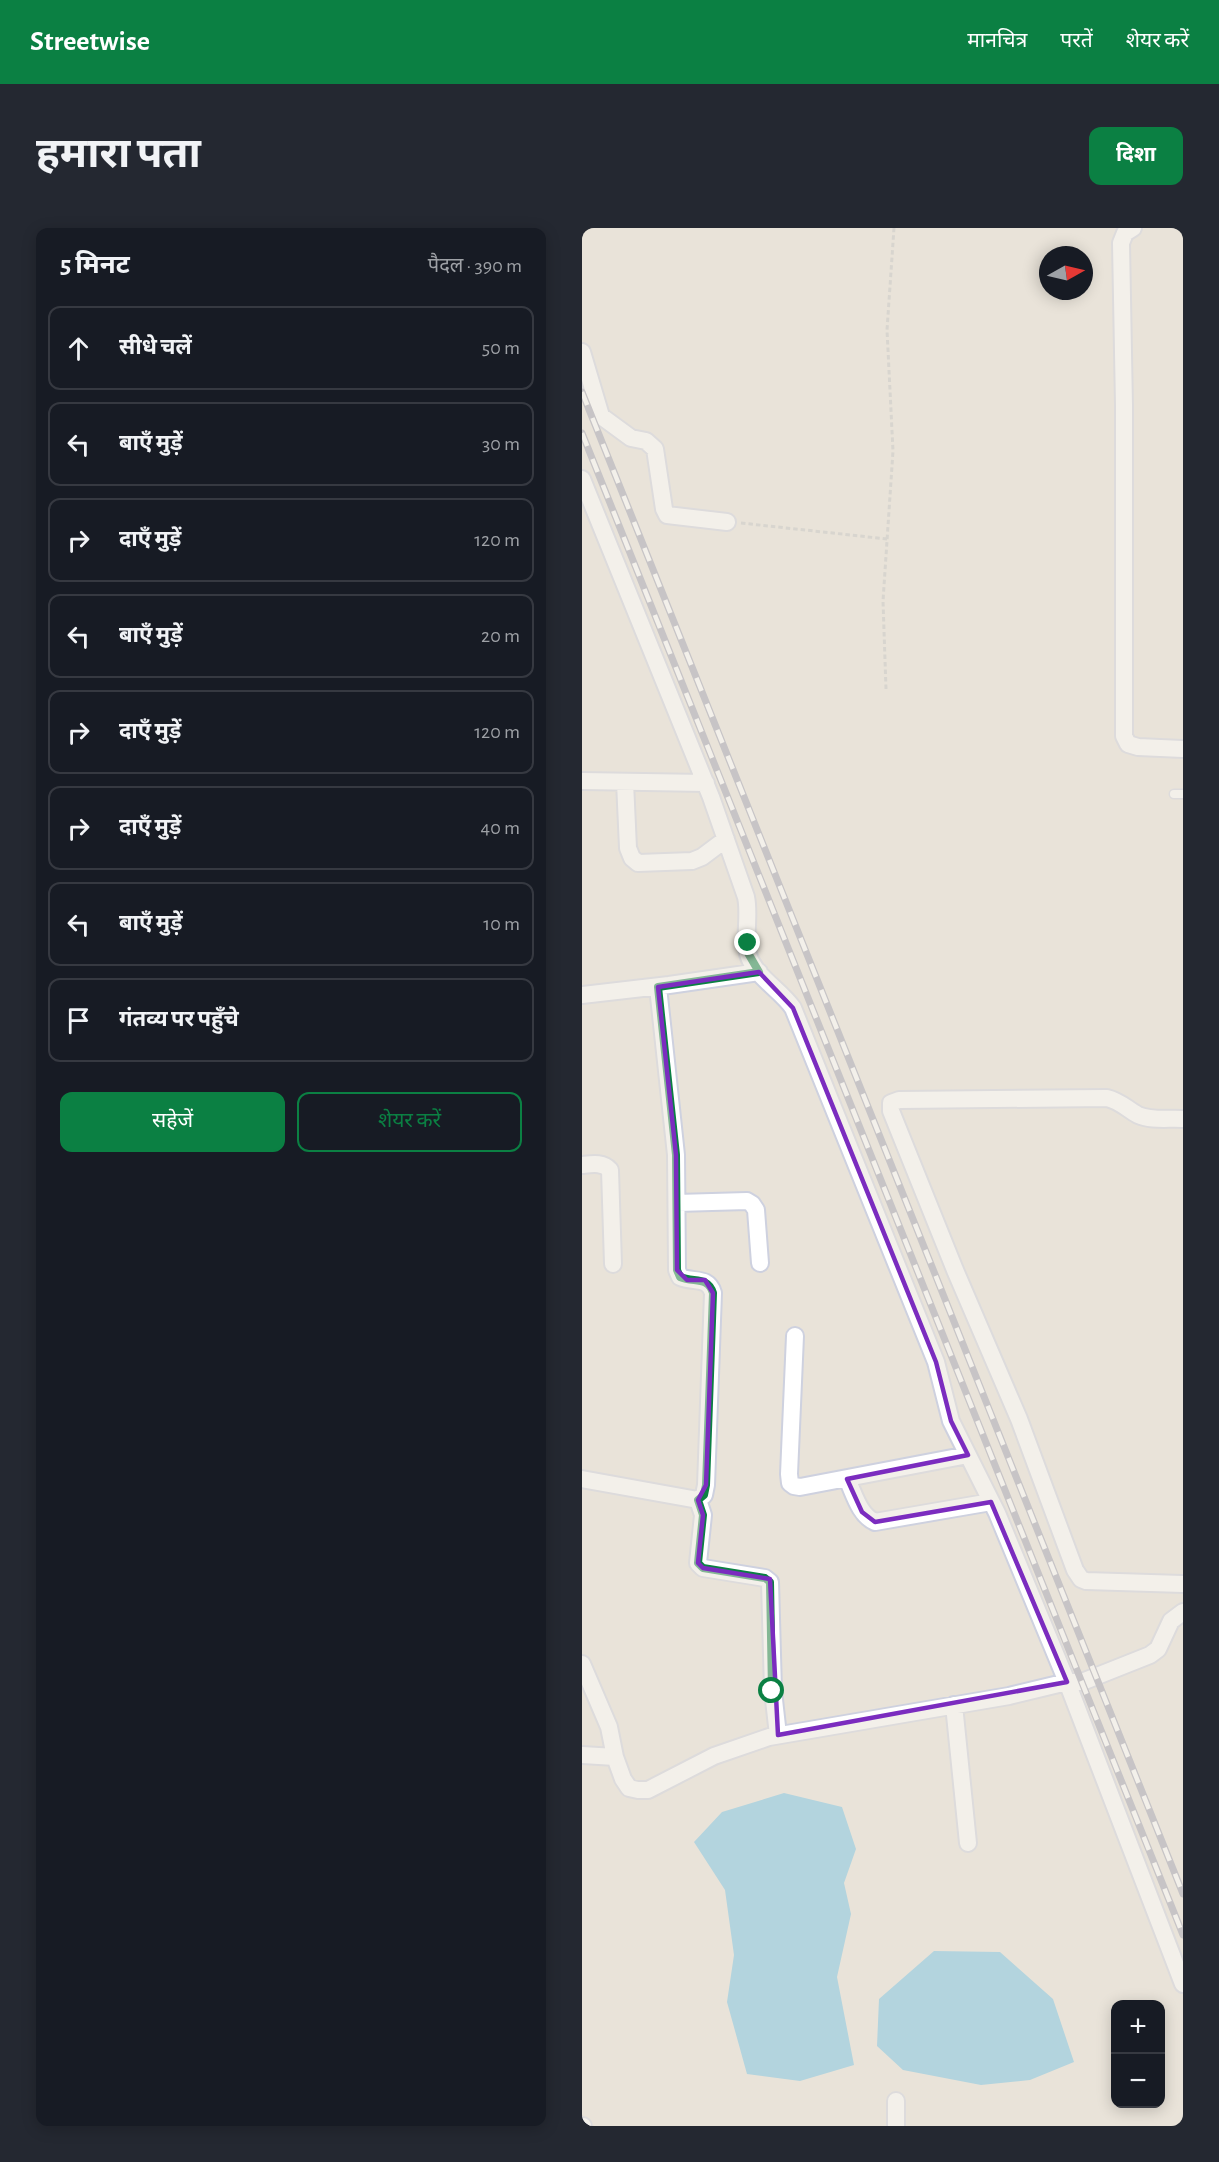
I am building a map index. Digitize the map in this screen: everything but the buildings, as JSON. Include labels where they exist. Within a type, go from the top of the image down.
[{"type":"street","points":[[1133,228],[1125,233],[1121,243],[1125,406],[1124,736],[1128,744],[1138,747],[1183,749]]},
{"type":"street","points":[[582,352],[601,416],[631,438],[646,441],[655,449],[664,509],[667,515],[728,522]]},
{"type":"street","points":[[583,482],[706,783],[726,839],[748,907],[748,953],[759,972],[787,999],[793,1008],[936,1362],[951,1421],[991,1502],[1067,1682],[1183,1984]]},
{"type":"street","points":[[582,781],[706,783]]},
{"type":"street","points":[[625,782],[628,848],[632,858],[638,863],[692,861],[702,857],[726,839]]},
{"type":"street","points":[[582,995],[658,987],[759,972]]},
{"type":"street","points":[[658,987],[676,1155],[677,1270],[680,1277],[687,1280],[705,1281],[711,1286],[713,1293],[706,1485],[704,1495],[698,1500]]},
{"type":"street","points":[[1183,1119],[1147,1117],[1137,1114],[1119,1101],[1107,1098],[899,1100],[891,1103],[891,1111],[955,1270],[1019,1419],[1075,1570],[1081,1579],[1086,1581],[1183,1584]]},
{"type":"street","points":[[582,1165],[600,1164],[607,1166],[610,1170],[613,1264]]},
{"type":"street","points":[[676,1203],[747,1201],[752,1204],[756,1210],[760,1263]]},
{"type":"street","points":[[795,1336],[790,1483],[794,1486],[847,1479],[968,1455]]},
{"type":"street","points":[[582,1479],[698,1500]]},
{"type":"street","points":[[847,1479],[862,1512],[874,1522],[991,1502]]},
{"type":"street","points":[[698,1500],[703,1515],[698,1563],[703,1568],[765,1578],[770,1582],[772,1691],[778,1735]]},
{"type":"street","points":[[582,1664],[609,1727],[615,1757],[623,1779],[629,1788],[638,1791],[648,1790],[714,1756],[778,1735],[1009,1696],[1067,1682],[1082,1682],[1150,1655],[1158,1649],[1171,1621],[1183,1612]]},
{"type":"street","points":[[954,1705],[968,1843]]},
{"type":"street","points":[[582,1755],[615,1757]]},
{"type":"street","points":[[896,2101],[896,2126]]},
{"type":"path","points":[[886,688],[883,601],[893,452],[887,330],[894,228]]},
{"type":"path","points":[[728,522],[887,539]]},
{"type":"highlighted area","points":[[759,972],[793,1008],[936,1362],[951,1421],[968,1455],[847,1479],[862,1512],[875,1522],[991,1502],[1067,1682],[778,1735],[770,1579],[703,1568],[698,1563],[703,1515],[698,1500],[706,1485],[713,1293],[705,1280],[687,1280],[677,1270],[676,1155],[658,987]]},
{"type":"water","points":[[784,1793],[842,1807],[856,1849],[844,1883],[851,1914],[837,1977],[854,2065],[800,2081],[747,2074],[727,2002],[734,1955],[725,1890],[694,1842],[722,1812]]},
{"type":"water","points":[[934,1951],[1000,1952],[1053,1999],[1074,2062],[1030,2080],[981,2085],[903,2070],[877,2046],[879,1999]]},
{"type":"railway","points":[[582,392],[1183,1894]]},
{"type":"railway","points":[[582,433],[1183,1935]]},
{"type":"route","points":[[748,943],[748,953],[759,972],[658,987],[676,1155],[677,1270],[680,1277],[687,1280],[705,1281],[711,1286],[713,1293],[706,1485],[704,1495],[698,1500],[703,1515],[698,1563],[703,1568],[765,1578],[770,1582],[772,1588],[772,1691]]}]
